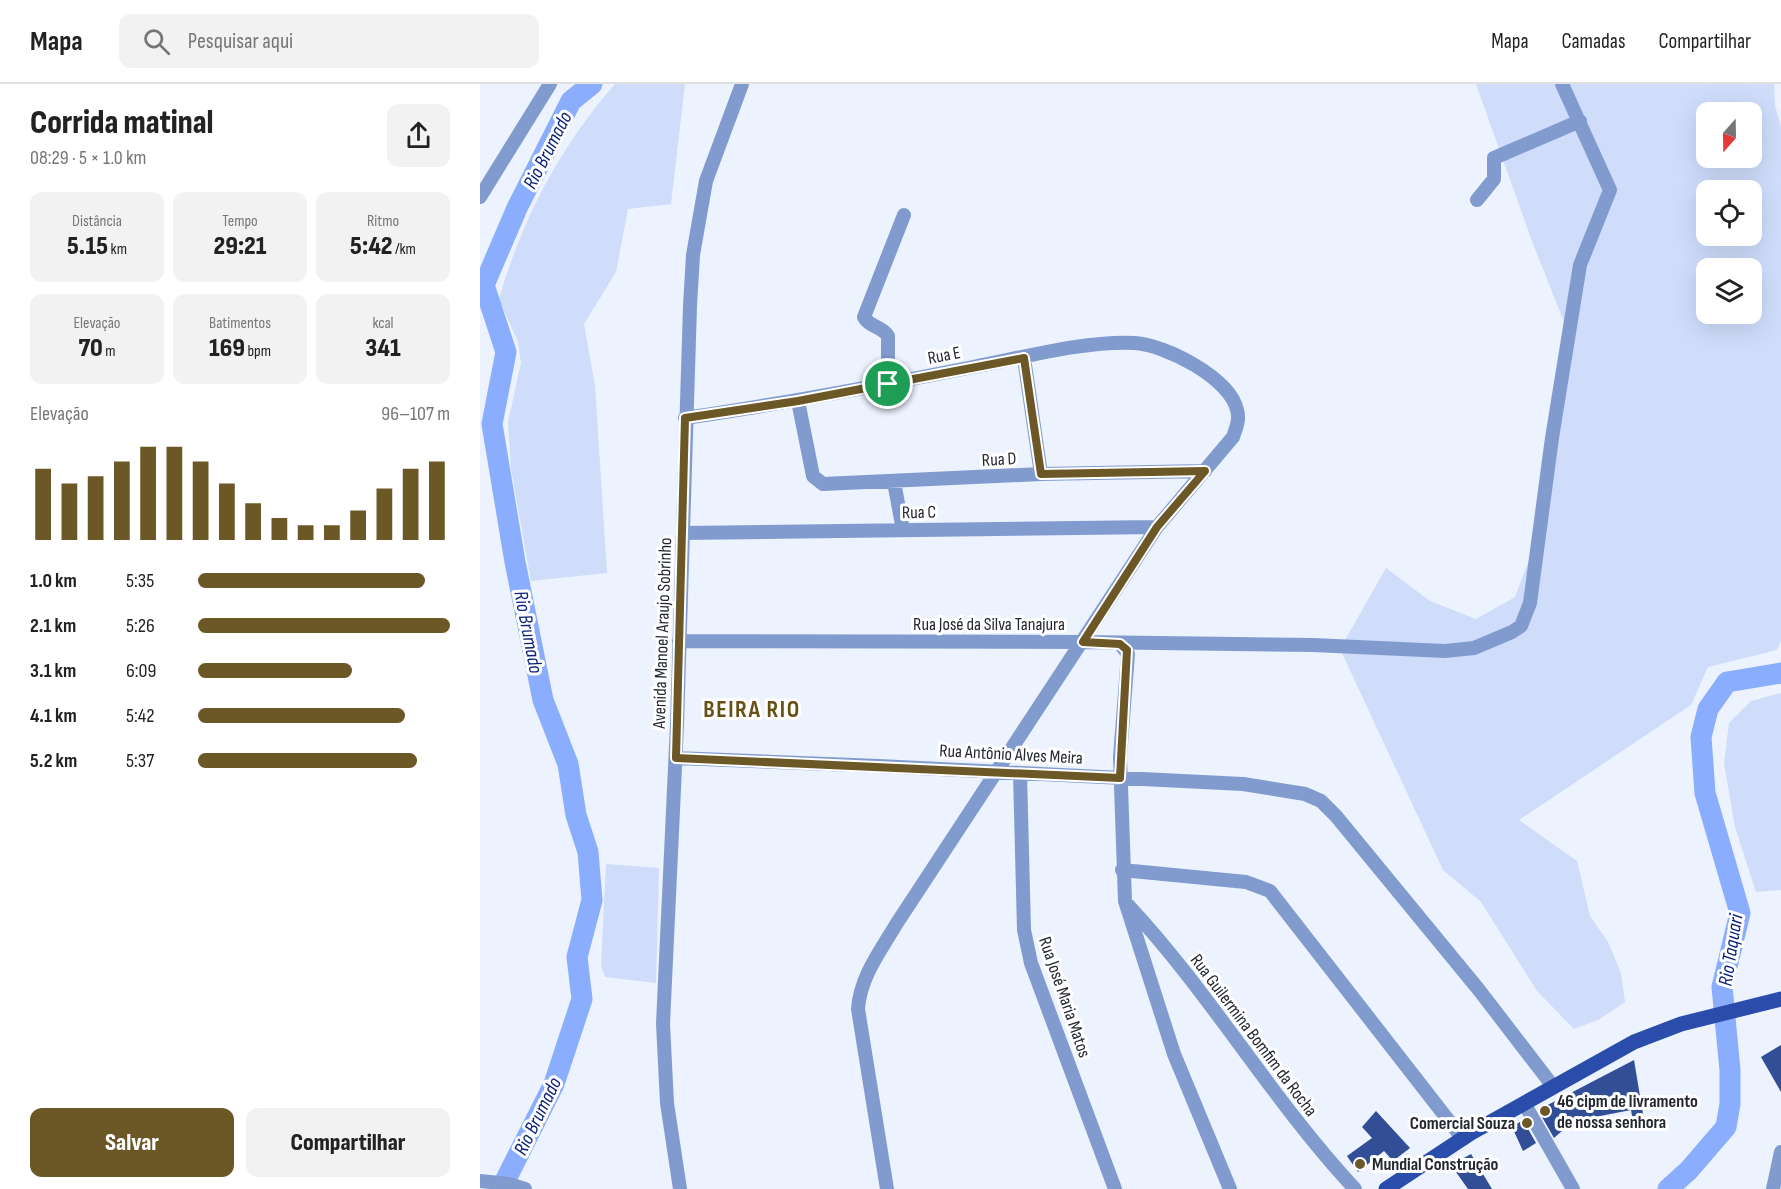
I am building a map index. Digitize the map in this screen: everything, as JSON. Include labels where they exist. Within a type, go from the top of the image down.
[{"type":"main road","points":[[1386,1189],[1552,1085],[1634,1042],[1699,1019],[1780,1000]]},
{"type":"street","points":[[480,197],[550,84]]},
{"type":"street","name":"Avenida Manoel Araujo Sobrinho","points":[[680,1189],[663,1068],[676,758],[691,285],[699,214],[706,181],[742,84]]},
{"type":"street","name":"Rua José da Silva Tanajura","points":[[679,641],[1083,642],[1370,647],[1445,651],[1474,648],[1521,626],[1530,603],[1552,438],[1580,265],[1610,190],[1562,84]]},
{"type":"street","points":[[1477,201],[1494,179],[1494,159],[1580,121]]},
{"type":"street","points":[[888,384],[888,336],[879,326],[866,321],[865,310],[904,215]]},
{"type":"street","name":"Rua E","points":[[685,418],[798,401],[1095,345],[1138,343],[1166,350],[1203,369],[1224,390],[1237,408],[1238,421],[1233,437],[1157,527],[879,953],[859,996],[860,1024],[887,1189]]},
{"type":"street","points":[[1024,358],[1041,474]]},
{"type":"street","name":"Rua D","points":[[798,401],[813,476],[823,484],[1041,474],[1205,471]]},
{"type":"street","points":[[894,482],[903,530]]},
{"type":"street","name":"Rua C","points":[[682,533],[1157,527]]},
{"type":"street","points":[[1120,644],[1128,654],[1120,778],[1125,902],[1174,1054],[1230,1189]]},
{"type":"street","name":"Rua Antônio Alves Meira","points":[[676,758],[1120,778],[1285,789],[1321,801],[1336,816],[1479,990],[1552,1085]]},
{"type":"street","name":"Rua José Maria Matos","points":[[1020,774],[1024,930],[1031,963],[1115,1189]]},
{"type":"street","points":[[1122,870],[1246,882],[1270,891],[1463,1139]]},
{"type":"street","name":"Rua Guilermina Bomfim da Rocha","points":[[1125,902],[1203,992],[1269,1087],[1355,1189]]},
{"type":"street","points":[[1524,1103],[1573,1189]]},
{"type":"street","points":[[1773,1189],[1781,1152]]},
{"type":"street","points":[[480,1181],[503,1183],[525,1189]]},
{"type":"shaded area","points":[[615,84],[685,84],[671,204],[628,209],[616,272],[584,324],[595,386],[607,573],[531,581],[511,469],[508,422],[521,363],[518,342],[499,299],[519,241],[545,185],[577,133]]},
{"type":"shaded area","points":[[1476,84],[1774,84],[1775,106],[1781,126],[1781,641],[1777,650],[1708,667],[1691,705],[1519,820],[1577,861],[1590,916],[1608,942],[1621,973],[1625,1002],[1600,1019],[1574,1029],[1537,991],[1481,902],[1443,870],[1340,649],[1386,568],[1430,601],[1476,619],[1515,597],[1549,507],[1570,337],[1533,244]]},
{"type":"shaded area","points":[[1781,693],[1781,890],[1756,892],[1735,827],[1724,763],[1729,723],[1751,701]]},
{"type":"shaded area","points":[[606,864],[659,868],[656,983],[605,977],[601,965]]},
{"type":"building","points":[[1781,1045],[1781,1092],[1761,1057]]},
{"type":"building","points":[[1634,1060],[1645,1126],[1634,1127],[1631,1110],[1595,1117],[1594,1115],[1563,1130],[1554,1138],[1538,1110]]},
{"type":"building","points":[[1376,1111],[1410,1148],[1393,1161],[1384,1151],[1358,1172],[1347,1156],[1372,1138],[1362,1127]]},
{"type":"building","points":[[1523,1120],[1536,1143],[1523,1151],[1512,1127]]},
{"type":"building","points":[[1471,1154],[1492,1189],[1468,1189],[1451,1165]]},
{"type":"waterway","name":"Rio Brumado","points":[[501,1189],[554,1084],[582,999],[577,957],[592,900],[588,852],[576,815],[568,764],[543,700],[515,562],[492,424],[506,352],[484,285],[517,208],[571,101],[592,84]]},
{"type":"waterway","name":"Rio Taquari","points":[[1668,1189],[1689,1170],[1726,1127],[1730,1104],[1730,1070],[1722,987],[1740,913],[1705,793],[1701,737],[1708,709],[1727,682],[1781,673]]},
{"type":"place","name":"46 cipm de livramento de nossa senhora","points":[[1545,1111]]},
{"type":"place","name":"Comercial Souza","points":[[1527,1123]]},
{"type":"place","name":"Mundial Construção","points":[[1360,1164]]},
{"type":"district","name":"BEIRA RIO","points":[[752,709]]},
{"type":"route","points":[[1024,358],[1041,474],[1205,471],[1157,527],[1083,642],[1120,644],[1127,650],[1120,778],[676,758],[685,418],[798,401],[888,384],[1024,358]]}]
